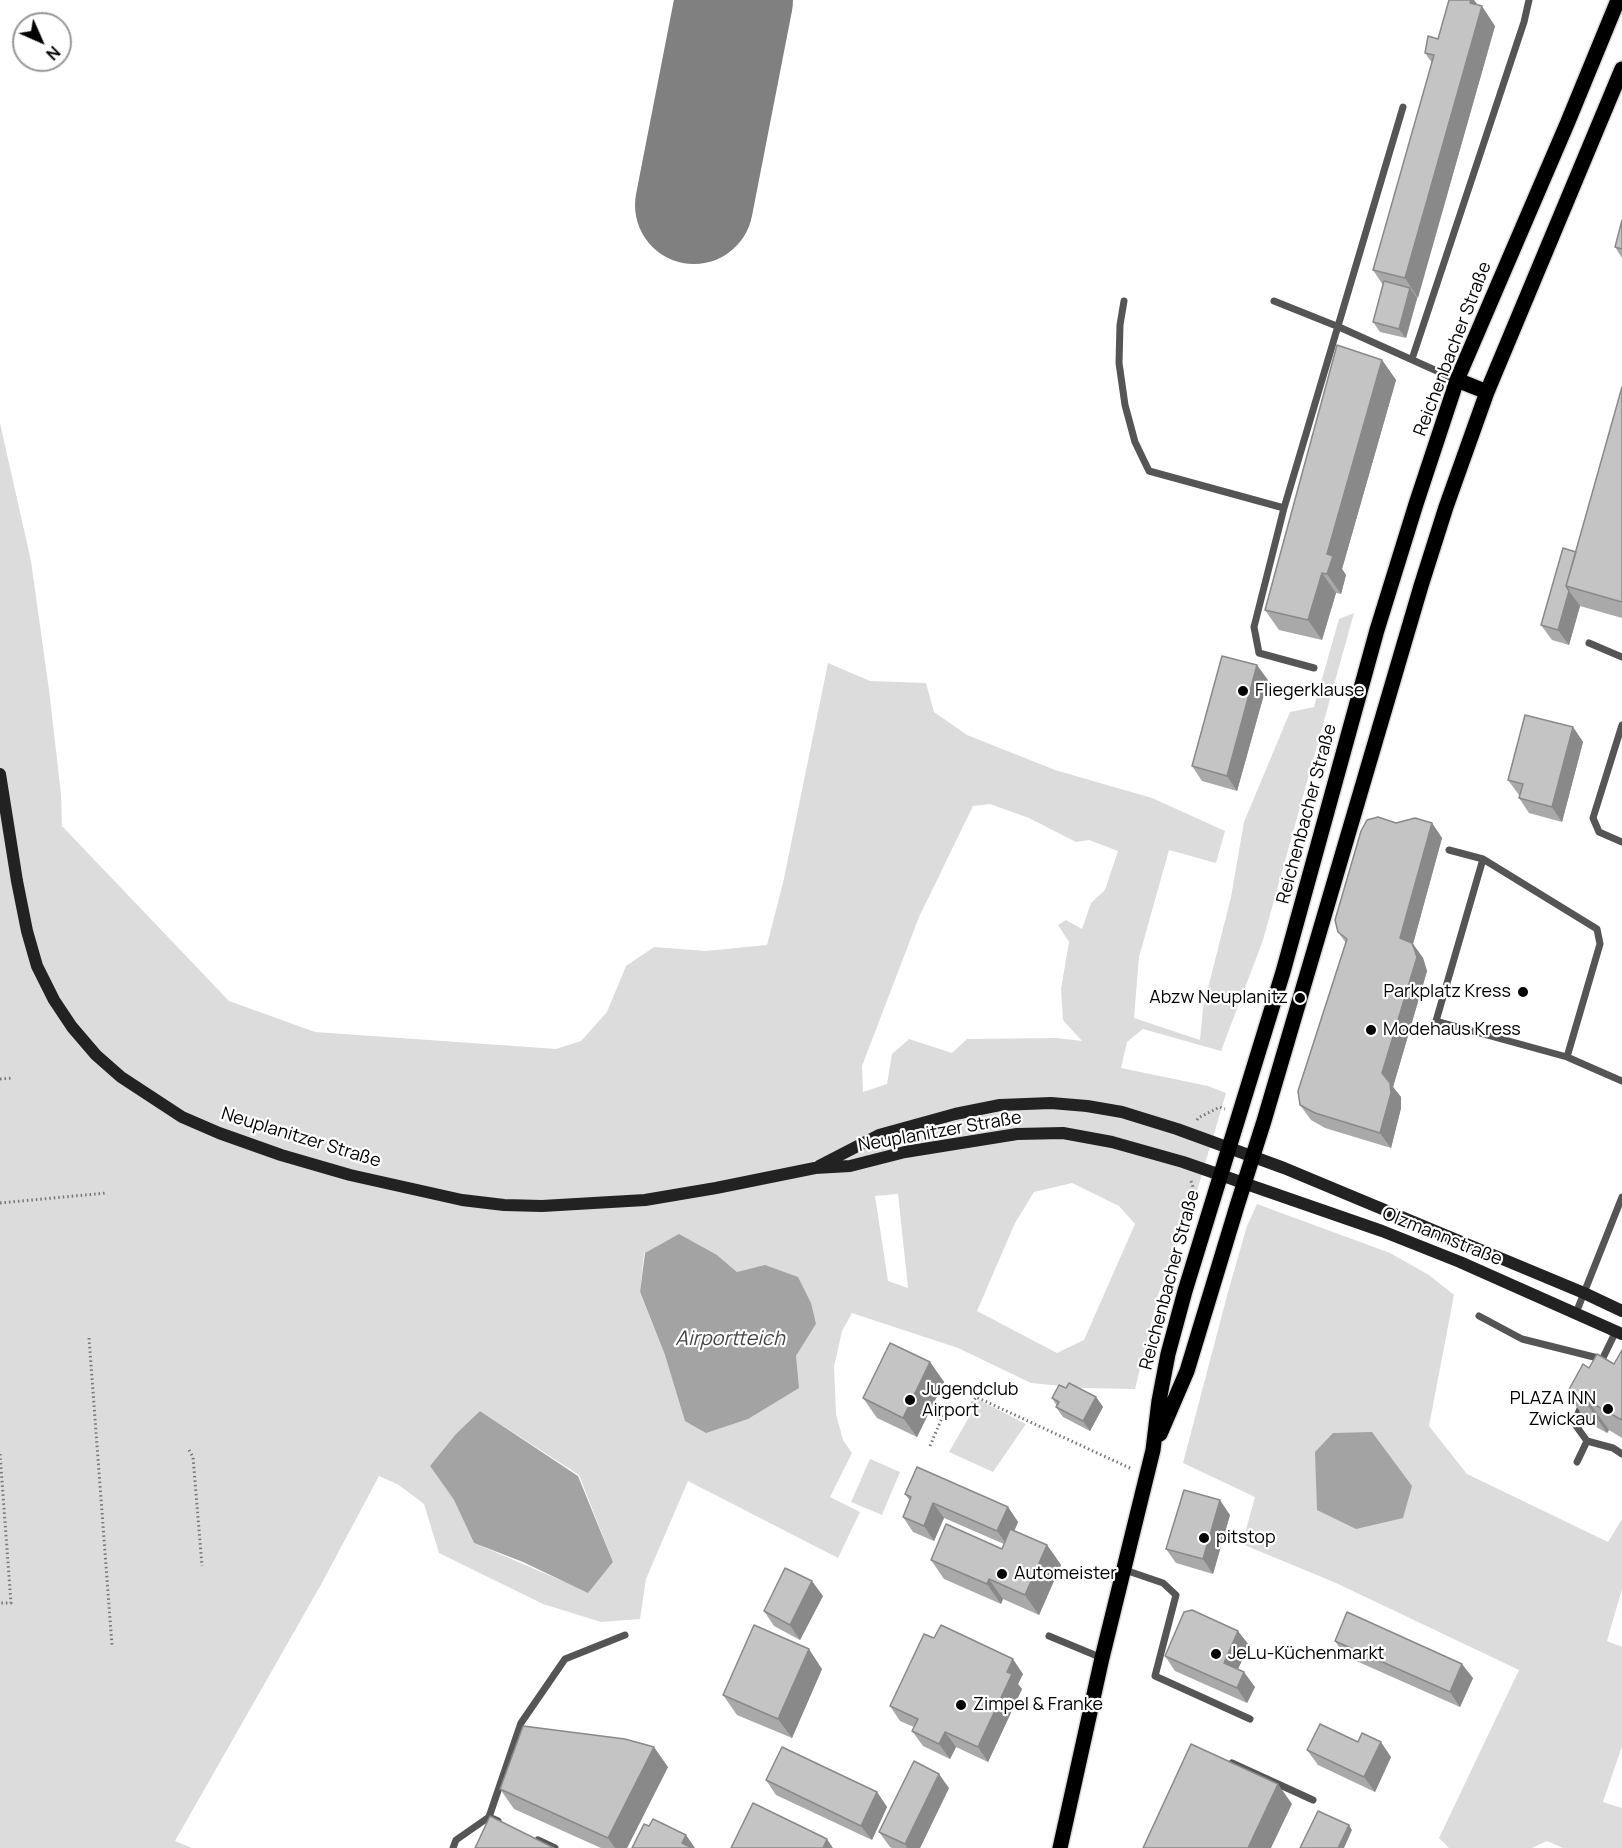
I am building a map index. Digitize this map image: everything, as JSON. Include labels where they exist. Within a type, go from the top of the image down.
[{"type":"main road","name":"Reichenbacher Straße","points":[[1154,1450],[1159,1401],[1168,1354],[1185,1291],[1284,972],[1377,630],[1416,504],[1458,380],[1618,0]]},
{"type":"main road","name":"Reichenbacher Straße","points":[[1060,1848],[1102,1659],[1154,1450],[1187,1371],[1253,1157],[1421,586],[1487,392],[1622,69]]},
{"type":"main road","points":[[1458,380],[1487,392]]},
{"type":"main road","name":"Neuplanitzer Straße","points":[[0,774],[16,880],[27,931],[37,966],[54,1000],[72,1027],[121,1077],[182,1117],[281,1155],[350,1175],[451,1197],[504,1205],[542,1206],[645,1200],[816,1168],[850,1166],[905,1152],[1017,1134],[1063,1133],[1112,1142],[1244,1182]]},
{"type":"main road","name":"Neuplanitzer Straße","points":[[816,1168],[879,1135],[955,1114],[1013,1104],[1051,1103],[1122,1112],[1253,1157]]},
{"type":"main road","name":"Olzmannstraße","points":[[1253,1157],[1344,1192],[1622,1311]]},
{"type":"main road","name":"Olzmannstraße","points":[[1244,1182],[1382,1231],[1619,1333]]},
{"type":"lane","points":[[1412,359],[1529,0]]},
{"type":"lane","points":[[1314,668],[1258,653],[1254,627],[1284,508],[1403,107]]},
{"type":"lane","points":[[1124,301],[1120,325],[1119,363],[1125,405],[1136,442],[1149,471],[1284,508]]},
{"type":"lane","points":[[1274,301],[1458,380]]},
{"type":"lane","points":[[1589,643],[1622,657]]},
{"type":"lane","points":[[1622,725],[1593,818],[1599,832],[1622,842]]},
{"type":"lane","points":[[1449,850],[1483,859],[1597,929],[1600,945],[1568,1057]]},
{"type":"lane","points":[[1483,859],[1436,1021],[1568,1057],[1622,1081]]},
{"type":"lane","points":[[1576,1313],[1622,1197]]},
{"type":"lane","points":[[1479,1316],[1522,1339],[1602,1359]]},
{"type":"lane","points":[[1597,1369],[1619,1333]]},
{"type":"lane","points":[[1583,1401],[1574,1423],[1587,1442],[1613,1448],[1622,1454]]},
{"type":"lane","points":[[1577,1462],[1587,1442]]},
{"type":"lane","points":[[1125,1570],[1164,1583],[1176,1595],[1155,1676],[1250,1719]]},
{"type":"lane","points":[[453,1848],[456,1840],[489,1817],[521,1723],[565,1659],[625,1635]]},
{"type":"lane","points":[[1049,1636],[1102,1659]]},
{"type":"lane","points":[[1229,1762],[1312,1800]]},
{"type":"lane","points":[[489,1817],[507,1826]]},
{"type":"lane","points":[[526,1835],[555,1848]]},
{"type":"path","points":[[0,1079],[12,1078]]},
{"type":"path","points":[[1198,1118],[1220,1107]]},
{"type":"path","points":[[1186,1177],[1192,1181],[1194,1190],[1213,1198]]},
{"type":"path","points":[[0,1203],[105,1193]]},
{"type":"path","points":[[89,1338],[112,1646]]},
{"type":"path","points":[[930,1446],[947,1406],[966,1414],[976,1397],[1147,1477]]},
{"type":"path","points":[[189,1450],[193,1457],[202,1566]]},
{"type":"path","points":[[0,1454],[11,1603],[0,1603]]},
{"type":"shaded area","points":[[0,423],[31,561],[49,690],[61,794],[62,826],[229,1001],[315,1032],[556,1049],[581,1041],[607,1012],[626,966],[654,947],[706,951],[767,945],[783,883],[828,663],[870,681],[926,683],[934,712],[967,735],[1055,770],[1152,798],[1225,831],[1216,863],[1169,850],[1139,957],[1134,1018],[1200,1040],[1203,1008],[1231,897],[1244,822],[1290,712],[1314,707],[1339,619],[1354,613],[1263,940],[1221,1051],[1143,1029],[1127,1042],[1121,1068],[1208,1086],[1226,1093],[1194,1201],[1158,1295],[1135,1389],[1083,1388],[1031,1383],[958,1348],[852,1313],[842,1331],[834,1367],[836,1414],[843,1440],[852,1453],[830,1497],[860,1512],[838,1558],[688,1481],[646,1579],[640,1619],[601,1622],[543,1604],[439,1553],[424,1504],[399,1485],[379,1476],[323,1581],[175,1841],[192,1848],[0,1848]],"holes":[[[990,804],[1029,818],[1076,842],[1089,840],[1118,851],[1105,890],[1091,903],[1082,929],[1066,920],[1058,925],[1069,942],[1061,989],[1063,1020],[1082,1041],[1056,1038],[967,1039],[952,1053],[909,1039],[892,1054],[887,1084],[863,1092],[862,1066],[919,917],[973,806]],[[1072,1183],[1119,1206],[1135,1224],[1084,1340],[1057,1353],[977,1311],[1015,1223],[1034,1192]],[[898,1194],[908,1288],[888,1281],[875,1196]],[[644,1253],[717,1255],[737,1272],[816,1324],[796,1356],[665,1355],[640,1293]],[[480,1411],[579,1475],[613,1562],[588,1592],[474,1543],[454,1500],[430,1466]]]},
{"type":"shaded area","points":[[1257,1204],[1390,1253],[1429,1275],[1454,1295],[1429,1426],[1467,1474],[1608,1542],[1622,1519],[1622,1589],[1607,1641],[1622,1647],[1622,1746],[1603,1802],[1622,1808],[1622,1848],[1563,1848],[1547,1841],[1532,1848],[1449,1848],[1439,1838],[1519,1670],[1336,1583],[1242,1544],[1255,1497],[1183,1463],[1228,1292],[1247,1226]]},
{"type":"shaded area","points":[[979,1400],[1026,1424],[993,1472],[949,1452]]},
{"type":"shaded area","points":[[870,1459],[900,1472],[882,1515],[851,1502]]},
{"type":"water","name":"Airportteich","points":[[679,1234],[717,1255],[737,1272],[765,1265],[798,1277],[811,1303],[816,1324],[796,1356],[799,1388],[748,1419],[706,1433],[685,1421],[665,1355],[640,1292],[645,1253]]},
{"type":"water","points":[[480,1411],[578,1476],[613,1562],[588,1593],[523,1562],[474,1543],[454,1500],[430,1466],[456,1434]]},
{"type":"water","points":[[1372,1432],[1412,1486],[1403,1518],[1356,1529],[1317,1510],[1315,1452],[1333,1433]]},
{"type":"building","points":[[1449,0],[1471,0],[1470,3],[1482,6],[1405,278],[1373,270],[1434,55],[1425,53],[1428,36],[1438,39]]},
{"type":"building","points":[[1622,220],[1622,249],[1615,247]]},
{"type":"building","points":[[1384,281],[1410,288],[1399,329],[1373,322]]},
{"type":"building","points":[[1337,345],[1382,360],[1327,554],[1333,556],[1327,574],[1322,573],[1308,620],[1265,610]]},
{"type":"building","points":[[1622,387],[1622,602],[1566,586]]},
{"type":"building","points":[[1563,548],[1576,552],[1566,586],[1569,591],[1558,630],[1541,625]]},
{"type":"building","points":[[1222,656],[1257,665],[1227,776],[1192,766]]},
{"type":"building","points":[[1525,715],[1573,727],[1552,807],[1519,798],[1523,784],[1508,780]]},
{"type":"building","name":"Modehaus Kress","points":[[1378,817],[1396,823],[1415,818],[1432,823],[1400,938],[1412,943],[1417,957],[1382,1073],[1390,1083],[1391,1093],[1380,1133],[1315,1113],[1300,1105],[1298,1091],[1347,939],[1338,932],[1335,920],[1361,831],[1367,820]]},
{"type":"building","points":[[890,1343],[930,1362],[903,1418],[863,1398]]},
{"type":"building","points":[[1622,1350],[1622,1420],[1588,1401],[1587,1404],[1567,1393],[1583,1364],[1589,1368],[1597,1354],[1614,1364]]},
{"type":"building","points":[[1069,1383],[1096,1397],[1083,1421],[1056,1407],[1059,1402],[1052,1398],[1059,1385],[1066,1388]]},
{"type":"building","points":[[917,1467],[1008,1507],[997,1531],[933,1503],[924,1526],[903,1517],[911,1497],[905,1494]]},
{"type":"building","points":[[1184,1490],[1220,1500],[1203,1559],[1166,1549]]},
{"type":"building","points":[[946,1524],[1002,1549],[1010,1529],[1047,1545],[1025,1595],[989,1579],[987,1584],[931,1560]]},
{"type":"building","points":[[785,1568],[812,1581],[790,1625],[764,1611]]},
{"type":"building","points":[[1192,1610],[1238,1631],[1224,1663],[1244,1672],[1237,1688],[1165,1656],[1184,1612]]},
{"type":"building","points":[[1347,1612],[1462,1664],[1450,1692],[1335,1641]]},
{"type":"building","points":[[754,1625],[809,1649],[778,1719],[723,1695]]},
{"type":"building","name":"Zimpel & Franke","points":[[941,1625],[1013,1659],[1007,1672],[1012,1674],[978,1747],[945,1732],[939,1744],[912,1731],[918,1719],[890,1706],[924,1634],[934,1638]]},
{"type":"building","points":[[1320,1724],[1358,1742],[1362,1733],[1381,1742],[1364,1777],[1307,1750]]},
{"type":"building","points":[[523,1726],[625,1739],[654,1747],[608,1838],[500,1789]]},
{"type":"building","points":[[1191,1744],[1278,1784],[1248,1848],[1143,1848]]},
{"type":"building","points":[[782,1747],[877,1792],[861,1826],[766,1780]]},
{"type":"building","points":[[914,1761],[939,1774],[905,1844],[879,1832]]},
{"type":"building","points":[[753,1803],[827,1839],[823,1848],[731,1848]]},
{"type":"building","points":[[1318,1811],[1349,1825],[1338,1848],[1300,1848]]},
{"type":"building","points":[[490,1816],[554,1848],[475,1848]]},
{"type":"building","points":[[653,1819],[686,1835],[682,1843],[692,1848],[632,1848],[644,1824],[649,1826]]},
{"type":"runway","points":[[694,205],[734,0]]},
{"type":"place","name":"Fliegerklause","points":[[1243,691]]},
{"type":"place","name":"Parkplatz Kress","points":[[1523,992]]},
{"type":"place","name":"Abzw Neuplanitz","points":[[1300,998]]},
{"type":"place","name":"Modehaus Kress","points":[[1371,1030]]},
{"type":"place","name":"Jugendclub Airport","points":[[910,1400]]},
{"type":"place","name":"PLAZA INN Zwickau","points":[[1608,1409]]},
{"type":"place","name":"pitstop","points":[[1204,1538]]},
{"type":"place","name":"Automeister","points":[[1002,1574]]},
{"type":"place","name":"JeLu-Küchenmarkt","points":[[1216,1654]]},
{"type":"place","name":"Zimpel & Franke","points":[[961,1705]]}]
